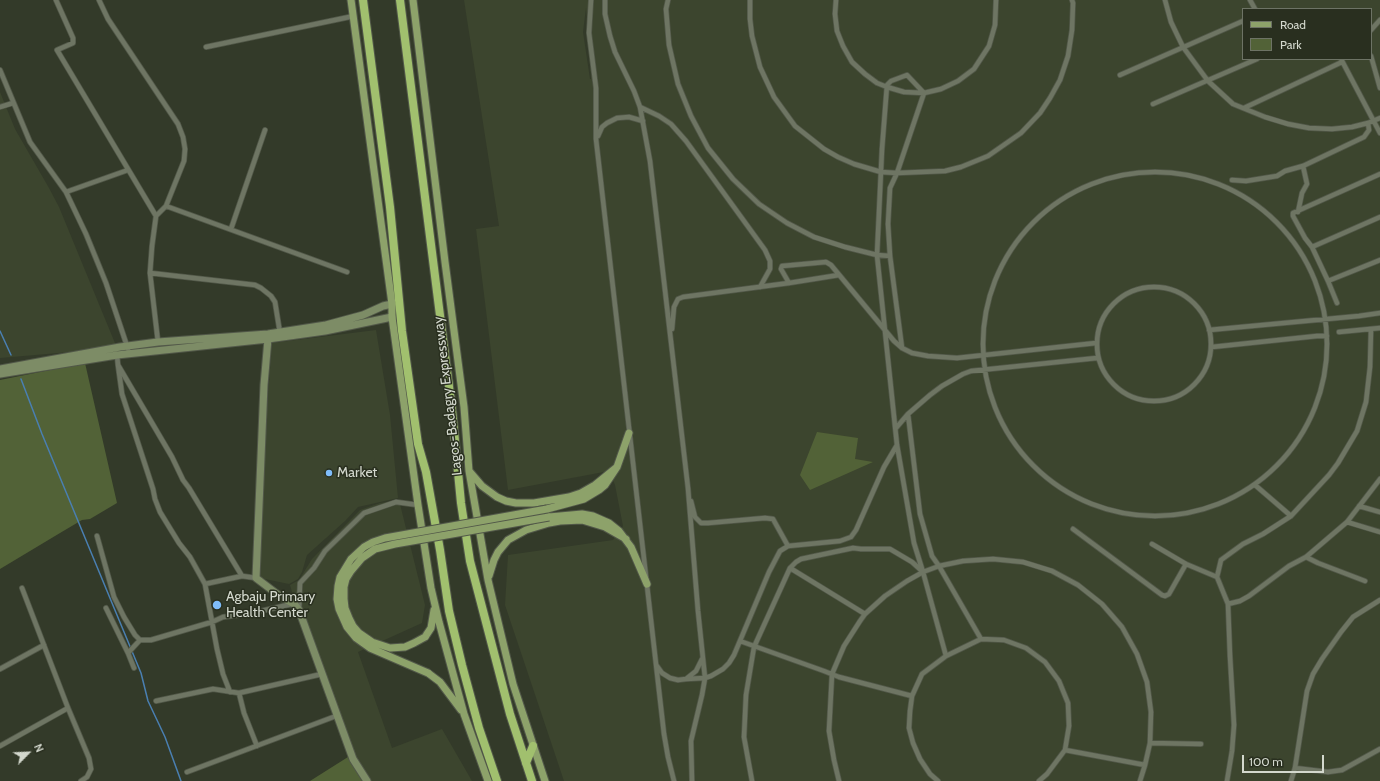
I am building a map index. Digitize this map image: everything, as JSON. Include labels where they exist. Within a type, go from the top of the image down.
[{"type":"highway","points":[[363,0],[390,207],[402,331],[418,444],[426,472],[449,611],[479,728],[497,781]]},
{"type":"highway","name":"Lagos-Badagry Expressway","points":[[400,0],[452,410],[461,503],[469,554],[510,714],[532,781]]},
{"type":"highway","points":[[526,763],[533,746]]},
{"type":"main road","points":[[351,0],[392,304],[392,317],[418,505],[434,604],[464,714],[488,781]]},
{"type":"main road","name":"Lagos-Badagry Expressway","points":[[413,0],[464,407],[469,470],[488,580],[513,684],[545,781]]},
{"type":"main road","points":[[0,374],[117,355],[128,350],[166,350],[227,340],[280,334],[342,322],[392,304]]},
{"type":"main road","points":[[280,334],[325,331],[392,317]]},
{"type":"main road","points":[[268,336],[264,385],[256,578],[281,597],[294,604],[299,610],[353,760],[367,781]]},
{"type":"main road","points":[[0,369],[128,350],[162,342],[227,340]]},
{"type":"main road","points":[[162,342],[166,350]]},
{"type":"main road","points":[[464,714],[445,687],[428,673],[370,648],[356,638],[347,627],[339,610],[337,599],[340,577],[351,559],[364,547],[385,538],[573,503],[591,496],[605,485],[617,467],[629,433]]},
{"type":"main road","points":[[469,470],[482,486],[497,497],[506,501],[526,503],[556,499],[581,493],[595,485],[617,467]]},
{"type":"main road","points":[[434,604],[431,628],[425,637],[405,647],[390,648],[372,642],[359,633],[353,626],[348,618],[345,608],[344,586],[351,571],[362,558],[375,549],[395,544],[570,514],[593,516],[609,524],[626,539],[634,552],[647,584]]},
{"type":"main road","points":[[488,580],[494,560],[502,546],[508,540],[536,526],[560,521],[582,520],[605,527],[626,539]]},
{"type":"street","points":[[56,0],[74,38],[73,43],[57,50],[156,216]]},
{"type":"street","points":[[99,0],[108,19],[178,124],[183,137],[185,149],[184,161],[166,206],[156,216],[152,246],[150,274],[162,342]]},
{"type":"street","points":[[591,0],[589,33],[596,88],[596,139],[664,734],[674,781]]},
{"type":"street","points":[[605,0],[610,36],[615,52],[640,107],[650,161],[688,488],[705,678],[691,741],[692,781]]},
{"type":"street","points":[[668,0],[666,8],[670,45],[678,84],[691,116],[708,148],[733,179],[759,204],[786,223],[830,243],[877,255],[890,256]]},
{"type":"street","points":[[750,0],[752,36],[760,67],[774,96],[796,126],[824,149],[854,164],[881,172],[897,173],[945,171],[961,166],[988,156],[1021,133],[1040,113],[1060,80],[1068,56],[1072,30],[1072,0]]},
{"type":"street","points":[[836,0],[838,30],[843,46],[852,62],[877,83],[886,87],[904,92],[924,93],[941,89],[958,81],[974,69],[989,46],[995,25],[997,1]]},
{"type":"street","points":[[1165,0],[1171,22],[1183,47],[1208,81],[1233,104],[1288,124],[1309,128],[1332,129],[1352,127],[1380,118]]},
{"type":"street","points":[[206,47],[354,16]]},
{"type":"street","points":[[1380,20],[1373,29],[1380,31]]},
{"type":"street","points":[[1120,75],[1242,21]]},
{"type":"street","points":[[1153,104],[1255,60]]},
{"type":"street","points":[[1244,108],[1341,60],[1380,133]]},
{"type":"street","points":[[1372,60],[1380,88]]},
{"type":"street","points":[[0,70],[30,142],[66,192],[86,234],[106,283],[128,350]]},
{"type":"street","points":[[924,93],[907,75],[891,81],[886,87],[877,255],[897,445],[914,543],[946,656]]},
{"type":"street","points":[[902,348],[890,256],[888,224],[890,188],[897,173],[924,93]]},
{"type":"street","points":[[0,107],[13,103]]},
{"type":"street","points":[[640,107],[659,116],[670,124],[686,141],[766,250],[770,261],[770,269],[760,287]]},
{"type":"street","points":[[596,139],[602,128],[607,123],[617,118],[629,117],[643,121]]},
{"type":"street","points":[[1232,180],[1246,181],[1277,176],[1285,171],[1303,166],[1364,137],[1369,130],[1368,123]]},
{"type":"street","points":[[231,229],[265,130]]},
{"type":"street","points":[[1298,212],[1302,193],[1307,184],[1303,166]]},
{"type":"street","points":[[66,192],[128,170]]},
{"type":"street","points":[[1165,170],[1194,175],[1246,197],[1262,209],[1282,228],[1302,256],[1311,273],[1320,295],[1327,336],[1326,357],[1321,389],[1307,426],[1286,456],[1255,485],[1242,494],[1202,510],[1177,515],[1152,517],[1127,516],[1108,512],[1087,503],[1045,478],[1026,459],[1011,439],[998,415],[985,369],[983,356],[984,323],[989,295],[997,272],[1011,247],[1029,226],[1047,209],[1076,190],[1110,176],[1137,171],[1165,170]]},
{"type":"street","points":[[1337,303],[1312,247],[1305,238],[1293,216],[1294,213],[1380,174]]},
{"type":"street","points":[[166,206],[347,272]]},
{"type":"street","points":[[1312,247],[1380,217]]},
{"type":"street","points":[[1328,281],[1380,260]]},
{"type":"street","points":[[790,283],[780,267],[826,262],[831,265],[894,341],[902,348],[912,353],[943,358],[957,358],[1096,343]]},
{"type":"street","points":[[150,274],[255,285],[271,296],[275,302],[280,334]]},
{"type":"street","points":[[671,337],[674,307],[678,299],[683,297],[839,275]]},
{"type":"street","points":[[1164,287],[1181,293],[1194,302],[1202,313],[1209,330],[1212,347],[1204,373],[1186,392],[1173,398],[1158,402],[1139,400],[1119,390],[1104,375],[1097,358],[1096,343],[1098,328],[1103,316],[1118,298],[1137,288],[1164,287]]},
{"type":"street","points":[[1209,330],[1380,313]]},
{"type":"street","points":[[1340,332],[1380,328]]},
{"type":"street","points":[[1227,781],[1232,751],[1234,725],[1228,604],[1217,577],[1221,560],[1243,544],[1291,516],[1329,475],[1351,442],[1358,431],[1366,402],[1370,368],[1371,329]]},
{"type":"street","points":[[1212,347],[1327,336]]},
{"type":"street","points":[[117,355],[122,394],[155,499],[160,512],[178,543],[190,557],[205,584],[223,674],[230,692]]},
{"type":"street","points":[[896,428],[908,414],[930,395],[955,378],[971,371],[1097,358]]},
{"type":"street","points":[[118,366],[176,464],[183,480],[242,576]]},
{"type":"street","points":[[908,414],[920,514],[932,556],[981,639]]},
{"type":"street","points":[[656,664],[666,676],[678,680],[705,678],[718,673],[726,666],[734,655],[780,551],[788,546],[840,541],[851,537],[856,530],[884,467],[897,445]]},
{"type":"street","points":[[1228,604],[1240,601],[1249,596],[1289,566],[1306,557],[1347,522],[1380,481]]},
{"type":"street","points":[[1255,485],[1291,516]]},
{"type":"street","points":[[688,488],[695,517],[701,523],[708,524],[769,518],[776,523],[788,546]]},
{"type":"street","points":[[299,610],[300,583],[314,568],[325,551],[364,513],[396,502],[418,505]]},
{"type":"street","points":[[1359,506],[1380,512]]},
{"type":"street","points":[[1347,522],[1380,532]]},
{"type":"street","points":[[1074,529],[1165,596],[1168,594],[1186,564]]},
{"type":"street","points":[[96,536],[114,596],[135,635],[140,640],[151,640],[212,622],[223,617],[248,614],[294,604]]},
{"type":"street","points":[[1152,544],[1186,564],[1217,577]]},
{"type":"street","points":[[752,781],[744,737],[746,695],[754,647],[790,568],[801,559],[853,548],[890,549],[912,562],[923,572]]},
{"type":"street","points":[[1306,557],[1318,563],[1365,580]]},
{"type":"street","points":[[839,781],[829,731],[832,674],[844,646],[865,614],[885,596],[923,572],[939,566],[963,561],[993,558],[1023,562],[1052,571],[1078,585],[1102,604],[1122,628],[1137,654],[1147,682],[1151,712],[1150,743],[1140,781]]},
{"type":"street","points":[[790,568],[865,614]]},
{"type":"street","points":[[205,584],[242,576],[256,578]]},
{"type":"street","points":[[22,588],[88,758],[91,770],[87,777],[81,781]]},
{"type":"street","points":[[1291,781],[1295,768],[1307,692],[1313,674],[1322,659],[1353,617],[1380,600]]},
{"type":"street","points":[[106,608],[129,652],[134,668]]},
{"type":"street","points":[[938,781],[930,774],[920,759],[914,743],[910,728],[912,696],[922,674],[946,656],[981,639],[1004,640],[1026,648],[1045,662],[1059,681],[1068,703],[1069,726],[1065,750],[1047,774],[1039,781]]},
{"type":"street","points":[[129,652],[140,640]]},
{"type":"street","points":[[740,641],[832,674],[912,696]]},
{"type":"street","points":[[0,669],[44,645]]},
{"type":"street","points":[[686,679],[696,671],[703,658]]},
{"type":"street","points":[[156,701],[213,689],[239,693],[322,674]]},
{"type":"street","points":[[239,693],[244,713],[257,746]]},
{"type":"street","points":[[0,746],[68,708]]},
{"type":"street","points":[[187,772],[336,716]]},
{"type":"street","points":[[1150,743],[1201,744]]},
{"type":"street","points":[[1295,768],[1328,772],[1342,770],[1380,749]]},
{"type":"street","points":[[1065,750],[1145,765]]},
{"type":"shaded area","points":[[464,0],[1380,0],[1380,781],[564,781],[505,605],[508,555],[613,540],[623,526],[615,485],[609,471],[508,490],[476,229],[499,226]],"holes":[[[586,8],[591,79],[583,32]]]},
{"type":"shaded area","points":[[0,92],[15,129],[59,207],[117,348],[0,358]]},
{"type":"shaded area","name":"Market","points":[[376,330],[390,415],[398,498],[358,507],[345,521],[307,555],[302,572],[298,579],[289,584],[260,578],[264,448],[272,343]]},
{"type":"shaded area","points":[[399,500],[425,605],[422,623],[358,652],[392,748],[442,729],[472,781],[363,781],[297,609],[290,585],[299,580],[312,559],[360,510],[380,503]]},
{"type":"green space","points":[[85,363],[117,503],[90,519],[82,520],[0,569],[0,380]]},
{"type":"green space","points":[[817,432],[858,438],[855,459],[873,462],[810,490],[800,475]]},
{"type":"green space","points":[[348,757],[362,781],[310,781]]},
{"type":"waterway","points":[[0,331],[11,355]]},
{"type":"waterway","points":[[21,379],[42,434],[141,673],[148,701],[165,737],[181,781]]},
{"type":"place","name":"Market","points":[[329,473]]},
{"type":"place","name":"Agbaju Primary Health Center","points":[[217,605]]}]
